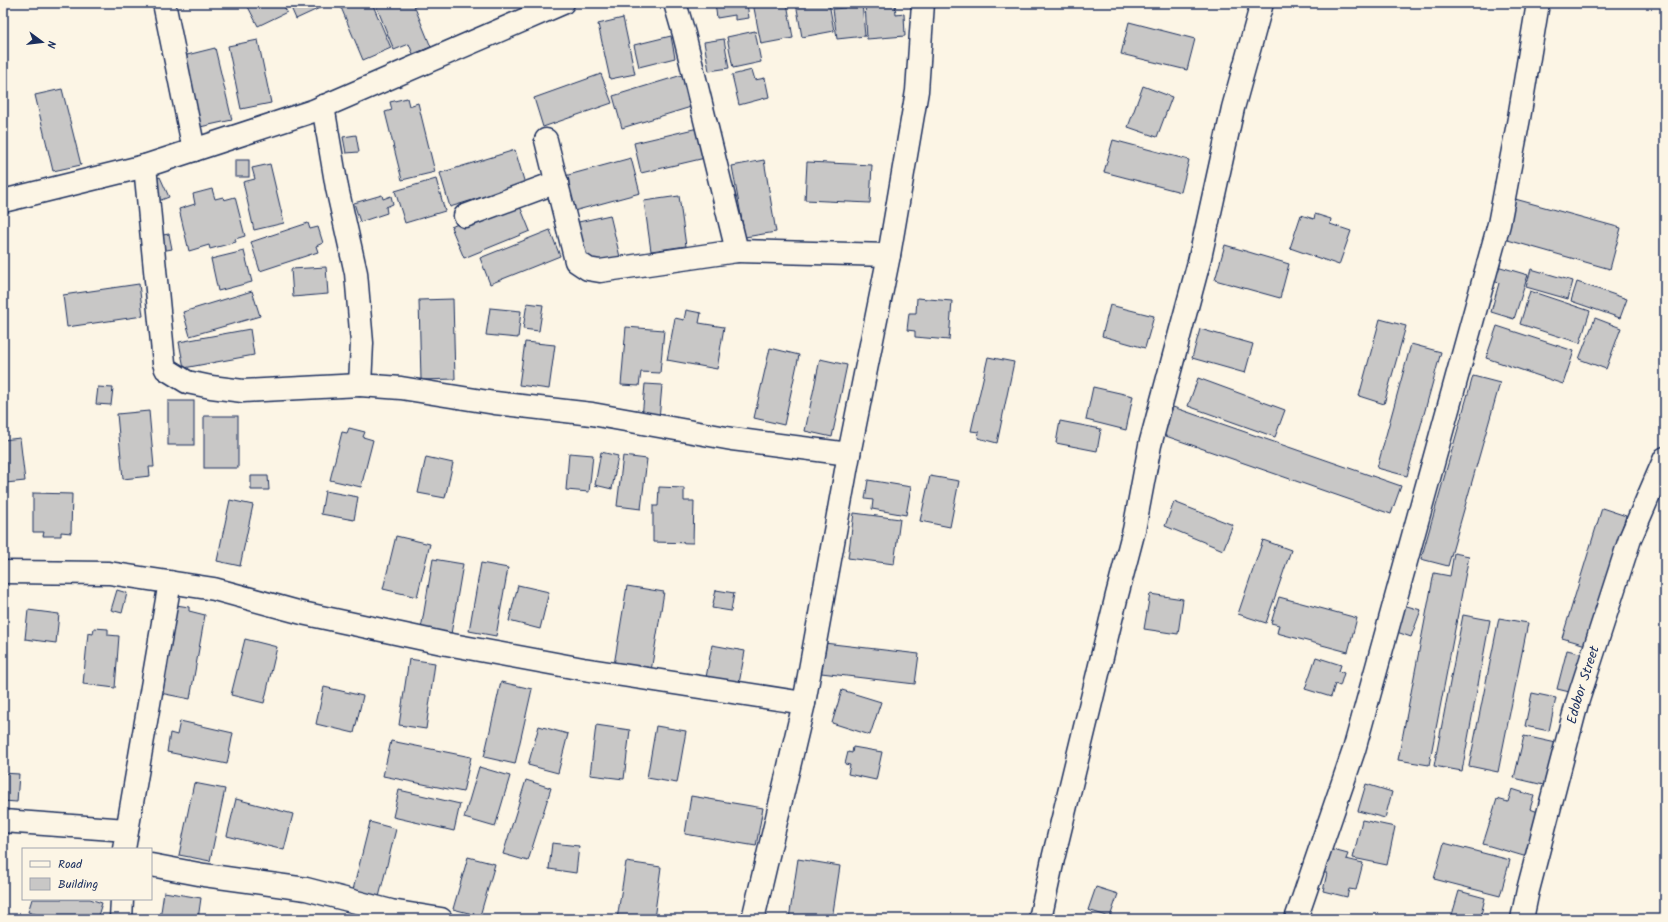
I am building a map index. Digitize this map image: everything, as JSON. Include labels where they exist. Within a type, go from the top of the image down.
[{"type":"street","points":[[164,3],[194,150]]},
{"type":"street","points":[[3,201],[144,166],[323,106],[563,3]]},
{"type":"street","points":[[675,3],[686,42],[737,251]]},
{"type":"street","points":[[753,919],[804,703],[849,454],[890,255],[917,91],[923,3]]},
{"type":"street","points":[[1040,919],[1053,859],[1134,530],[1150,445],[1199,262],[1233,108],[1262,3]]},
{"type":"street","points":[[1296,919],[1354,750],[1498,224],[1519,118],[1538,3]]},
{"type":"street","points":[[323,106],[337,188],[356,273],[362,343],[360,385]]},
{"type":"street","points":[[546,140],[576,261],[588,269],[600,271],[737,251],[890,255]]},
{"type":"street","points":[[144,166],[164,363],[166,369],[187,382],[243,391],[360,385],[401,388],[495,403],[592,414],[732,439],[849,454]]},
{"type":"street","points":[[465,216],[556,182]]},
{"type":"street","name":"Edobor Street","points":[[1522,919],[1528,890],[1577,702],[1630,539],[1665,458]]},
{"type":"street","points":[[3,572],[109,573],[214,589],[302,613],[447,644],[582,669],[804,703]]},
{"type":"street","points":[[3,822],[126,840],[170,582]]},
{"type":"street","points":[[152,865],[204,875],[306,889],[391,911],[441,919]]},
{"type":"street","points":[[121,919],[122,900]]},
{"type":"building","points":[[246,3],[282,3],[287,12],[258,26]]},
{"type":"building","points":[[289,3],[322,3],[324,6],[296,19]]},
{"type":"building","points":[[345,3],[372,3],[391,48],[363,60],[340,5]]},
{"type":"building","points":[[375,3],[413,3],[431,47],[413,54],[409,44],[394,50]]},
{"type":"building","points":[[715,3],[747,3],[749,18],[735,20],[735,15],[717,18]]},
{"type":"building","points":[[753,3],[787,3],[793,38],[761,44]]},
{"type":"building","points":[[796,3],[829,3],[834,31],[802,37]]},
{"type":"building","points":[[844,3],[862,3],[865,36],[837,39],[833,9],[845,8]]},
{"type":"building","points":[[865,3],[895,3],[896,15],[904,14],[905,36],[867,39]]},
{"type":"building","points":[[1580,3],[1597,3],[1597,5]]},
{"type":"building","points":[[623,18],[635,74],[610,79],[598,24]]},
{"type":"building","points":[[1129,22],[1195,39],[1187,70],[1121,54]]},
{"type":"building","points":[[755,31],[761,62],[733,68],[727,37]]},
{"type":"building","points":[[671,36],[675,58],[639,67],[634,45]]},
{"type":"building","points":[[724,39],[729,68],[709,71],[704,42]]},
{"type":"building","points":[[258,40],[271,103],[241,109],[228,46]]},
{"type":"building","points":[[215,48],[232,120],[200,127],[183,56]]},
{"type":"building","points":[[752,70],[755,80],[765,78],[769,97],[739,105],[732,75]]},
{"type":"building","points":[[601,74],[612,103],[543,127],[534,98]]},
{"type":"building","points":[[682,75],[691,107],[622,128],[613,96]]},
{"type":"building","points":[[1143,86],[1172,97],[1157,137],[1128,127]]},
{"type":"building","points":[[62,89],[81,165],[53,171],[35,95]]},
{"type":"building","points":[[407,98],[409,106],[418,103],[435,172],[402,180],[385,112],[392,110],[390,102]]},
{"type":"building","points":[[698,128],[705,158],[641,173],[634,143]]},
{"type":"building","points":[[356,135],[359,152],[346,153],[343,137]]},
{"type":"building","points":[[1113,140],[1189,160],[1181,192],[1104,172]]},
{"type":"building","points":[[515,150],[525,184],[450,207],[440,173]]},
{"type":"building","points":[[631,158],[640,193],[570,212],[561,177]]},
{"type":"building","points":[[235,160],[249,160],[249,177],[235,177]]},
{"type":"building","points":[[764,160],[776,232],[745,237],[732,166]]},
{"type":"building","points":[[807,162],[872,165],[870,203],[805,200]]},
{"type":"building","points":[[270,164],[284,223],[254,230],[243,182],[255,179],[252,168]]},
{"type":"building","points":[[160,177],[169,197],[156,202],[147,183]]},
{"type":"building","points":[[436,179],[445,211],[405,223],[395,191]]},
{"type":"building","points":[[212,189],[215,199],[223,197],[224,200],[235,197],[245,236],[235,239],[236,242],[210,249],[209,245],[189,251],[179,209],[195,204],[193,194]]},
{"type":"building","points":[[382,195],[383,199],[391,196],[393,204],[386,207],[387,213],[360,222],[354,203]]},
{"type":"building","points":[[679,196],[686,246],[651,251],[644,201]]},
{"type":"building","points":[[517,199],[530,231],[464,258],[451,227]]},
{"type":"building","points":[[1515,199],[1621,228],[1610,269],[1504,239]]},
{"type":"building","points":[[1315,214],[1331,219],[1330,224],[1351,231],[1339,265],[1290,248],[1301,215],[1314,219]]},
{"type":"building","points":[[610,215],[620,257],[585,266],[574,223]]},
{"type":"building","points":[[308,223],[310,229],[318,227],[323,243],[316,246],[318,252],[260,271],[251,242]]},
{"type":"building","points":[[550,230],[560,256],[490,284],[480,258]]},
{"type":"building","points":[[169,234],[172,249],[161,251],[157,236]]},
{"type":"building","points":[[1225,245],[1289,264],[1280,298],[1215,280]]},
{"type":"building","points":[[244,251],[252,282],[218,291],[211,259]]},
{"type":"building","points":[[1497,266],[1528,275],[1514,319],[1491,312],[1499,283],[1493,281]]},
{"type":"building","points":[[326,267],[328,294],[293,297],[291,269]]},
{"type":"building","points":[[1531,269],[1573,281],[1568,299],[1526,287]]},
{"type":"building","points":[[1577,282],[1627,299],[1620,318],[1571,301]]},
{"type":"building","points":[[139,284],[143,316],[67,327],[63,295]]},
{"type":"building","points":[[252,291],[260,316],[190,336],[183,312]]},
{"type":"building","points":[[1530,291],[1590,311],[1580,343],[1520,324]]},
{"type":"building","points":[[917,298],[952,301],[949,340],[915,337],[915,331],[907,330],[909,313],[916,313]]},
{"type":"building","points":[[453,299],[455,379],[421,380],[419,300]]},
{"type":"building","points":[[527,303],[543,305],[539,331],[523,329]]},
{"type":"building","points":[[1110,305],[1154,316],[1145,348],[1102,336]]},
{"type":"building","points":[[490,308],[521,311],[518,338],[486,335]]},
{"type":"building","points":[[686,310],[701,313],[699,323],[724,327],[717,369],[667,360],[675,318],[684,320]]},
{"type":"building","points":[[1595,318],[1621,328],[1606,369],[1579,359]]},
{"type":"building","points":[[1380,319],[1406,326],[1384,404],[1359,396]]},
{"type":"building","points":[[1497,326],[1574,351],[1563,384],[1486,358]]},
{"type":"building","points":[[626,327],[664,330],[660,373],[641,372],[639,386],[621,385]]},
{"type":"building","points":[[250,329],[254,355],[184,368],[179,342]]},
{"type":"building","points":[[1200,329],[1253,344],[1245,373],[1192,358]]},
{"type":"building","points":[[525,342],[555,345],[549,389],[519,385]]},
{"type":"building","points":[[1411,344],[1441,352],[1407,476],[1377,468]]},
{"type":"building","points":[[770,348],[799,355],[784,425],[754,418]]},
{"type":"building","points":[[988,357],[1014,362],[997,443],[978,438],[979,432],[971,431]]},
{"type":"building","points":[[820,359],[847,365],[832,437],[805,431]]},
{"type":"building","points":[[1473,376],[1500,383],[1448,566],[1421,559]]},
{"type":"building","points":[[1198,378],[1285,410],[1275,437],[1188,406]]},
{"type":"building","points":[[645,384],[662,385],[659,420],[642,418]]},
{"type":"building","points":[[98,387],[113,388],[111,405],[96,404]]},
{"type":"building","points":[[1093,387],[1133,396],[1126,430],[1086,420]]},
{"type":"building","points":[[168,401],[194,401],[194,445],[168,445]]},
{"type":"building","points":[[1173,407],[1401,486],[1391,514],[1163,435]]},
{"type":"building","points":[[149,411],[154,467],[149,467],[150,476],[123,479],[117,414]]},
{"type":"building","points":[[204,416],[238,416],[238,468],[204,468]]},
{"type":"building","points":[[1060,421],[1101,429],[1097,451],[1056,443]]},
{"type":"building","points":[[349,428],[365,432],[363,437],[373,440],[361,487],[330,480],[342,432],[347,433]]},
{"type":"building","points":[[20,438],[25,481],[6,483],[6,478],[3,478],[3,440]]},
{"type":"building","points":[[601,452],[618,456],[612,489],[595,485]]},
{"type":"building","points":[[569,453],[593,455],[589,492],[566,490]]},
{"type":"building","points":[[623,456],[647,459],[641,509],[617,506]]},
{"type":"building","points":[[426,457],[453,463],[445,498],[418,493]]},
{"type":"building","points":[[251,476],[268,476],[269,490],[251,490]]},
{"type":"building","points":[[930,476],[959,481],[950,527],[920,521]]},
{"type":"building","points":[[868,480],[911,487],[906,515],[872,509],[873,500],[865,499]]},
{"type":"building","points":[[659,487],[684,488],[684,501],[694,501],[693,543],[653,542],[653,506],[658,506]]},
{"type":"building","points":[[325,491],[358,497],[354,520],[321,514]]},
{"type":"building","points":[[33,493],[72,494],[71,533],[61,532],[61,536],[43,536],[44,532],[33,532]]},
{"type":"building","points":[[230,500],[253,505],[240,566],[217,561]]},
{"type":"building","points":[[1174,502],[1233,525],[1223,550],[1165,526]]},
{"type":"building","points":[[1602,508],[1626,516],[1586,645],[1562,638]]},
{"type":"building","points":[[854,513],[900,519],[894,564],[848,558]]},
{"type":"building","points":[[396,536],[430,544],[417,597],[383,589]]},
{"type":"building","points":[[1263,540],[1291,550],[1266,623],[1238,614]]},
{"type":"building","points":[[1454,553],[1469,556],[1429,765],[1398,760],[1434,573],[1450,576]]},
{"type":"building","points":[[433,559],[463,564],[451,634],[421,629]]},
{"type":"building","points":[[481,563],[508,568],[496,636],[469,631]]},
{"type":"building","points":[[518,585],[549,592],[540,629],[509,621]]},
{"type":"building","points":[[627,586],[664,592],[651,671],[614,665]]},
{"type":"building","points":[[117,590],[127,593],[122,613],[111,610]]},
{"type":"building","points":[[716,590],[734,593],[731,611],[712,608]]},
{"type":"building","points":[[1150,594],[1183,599],[1178,634],[1144,629]]},
{"type":"building","points":[[1279,597],[1357,618],[1348,652],[1277,633],[1279,625],[1271,623]]},
{"type":"building","points":[[176,605],[189,607],[189,611],[205,615],[190,699],[160,693]]},
{"type":"building","points":[[1403,605],[1421,610],[1411,637],[1394,631]]},
{"type":"building","points":[[28,610],[59,614],[56,643],[25,639]]},
{"type":"building","points":[[1463,615],[1490,620],[1462,771],[1434,766]]},
{"type":"building","points":[[1499,618],[1528,623],[1498,772],[1469,766]]},
{"type":"building","points":[[94,628],[108,629],[108,635],[119,636],[115,688],[83,684],[88,633],[93,634]]},
{"type":"building","points":[[245,639],[277,647],[264,703],[231,695]]},
{"type":"building","points":[[824,643],[919,654],[915,684],[821,673]]},
{"type":"building","points":[[712,645],[745,651],[738,689],[705,683]]},
{"type":"building","points":[[1567,650],[1588,655],[1578,694],[1557,689]]},
{"type":"building","points":[[1316,657],[1341,665],[1339,671],[1344,673],[1340,686],[1335,684],[1331,697],[1305,689]]},
{"type":"building","points":[[409,659],[435,663],[426,729],[399,725]]},
{"type":"building","points":[[501,682],[532,689],[515,764],[484,757]]},
{"type":"building","points":[[324,687],[363,696],[354,733],[316,724]]},
{"type":"building","points":[[842,690],[881,702],[870,735],[832,723]]},
{"type":"building","points":[[1532,693],[1556,698],[1549,731],[1525,726]]},
{"type":"building","points":[[180,721],[233,733],[227,764],[167,752],[170,733],[177,735]]},
{"type":"building","points":[[596,725],[630,730],[624,779],[590,775]]},
{"type":"building","points":[[539,726],[568,734],[558,773],[528,765]]},
{"type":"building","points":[[656,726],[686,731],[677,783],[647,778]]},
{"type":"building","points":[[1524,736],[1561,744],[1552,787],[1514,778]]},
{"type":"building","points":[[391,741],[471,757],[463,792],[383,776]]},
{"type":"building","points":[[853,747],[882,752],[876,780],[848,774],[850,765],[845,764],[848,752],[852,753]]},
{"type":"building","points":[[479,767],[510,776],[495,827],[464,818]]},
{"type":"building","points":[[3,773],[19,774],[17,802],[3,801]]},
{"type":"building","points":[[526,780],[551,788],[528,861],[503,854]]},
{"type":"building","points":[[194,783],[225,789],[210,861],[179,855]]},
{"type":"building","points":[[1366,784],[1392,792],[1385,818],[1358,811]]},
{"type":"building","points":[[1512,789],[1534,796],[1530,809],[1541,813],[1527,857],[1483,844],[1497,799],[1508,802]]},
{"type":"building","points":[[399,790],[460,804],[454,831],[393,817]]},
{"type":"building","points":[[691,796],[763,808],[756,846],[685,834]]},
{"type":"building","points":[[236,799],[293,814],[284,850],[227,836]]},
{"type":"building","points":[[1362,820],[1395,827],[1387,865],[1353,858]]},
{"type":"building","points":[[370,822],[396,829],[379,897],[353,890]]},
{"type":"building","points":[[552,843],[579,846],[576,873],[549,869]]},
{"type":"building","points":[[1444,843],[1510,860],[1500,896],[1434,879]]},
{"type":"building","points":[[1329,849],[1348,854],[1346,859],[1363,863],[1356,890],[1349,889],[1347,897],[1323,891],[1327,873],[1324,873]]},
{"type":"building","points":[[468,857],[495,864],[480,916],[453,909]]},
{"type":"building","points":[[798,859],[840,866],[832,919],[789,919]]},
{"type":"building","points":[[626,862],[661,867],[654,919],[617,919]]},
{"type":"building","points":[[1096,887],[1118,894],[1110,917],[1088,910]]},
{"type":"building","points":[[1459,891],[1485,898],[1480,919],[1468,919],[1452,915]]},
{"type":"building","points":[[164,892],[201,898],[198,919],[160,919]]},
{"type":"building","points":[[32,900],[93,900],[102,903],[97,919],[51,919],[28,912]]},
{"type":"building","points":[[1073,914],[1090,919],[1072,919]]}]
